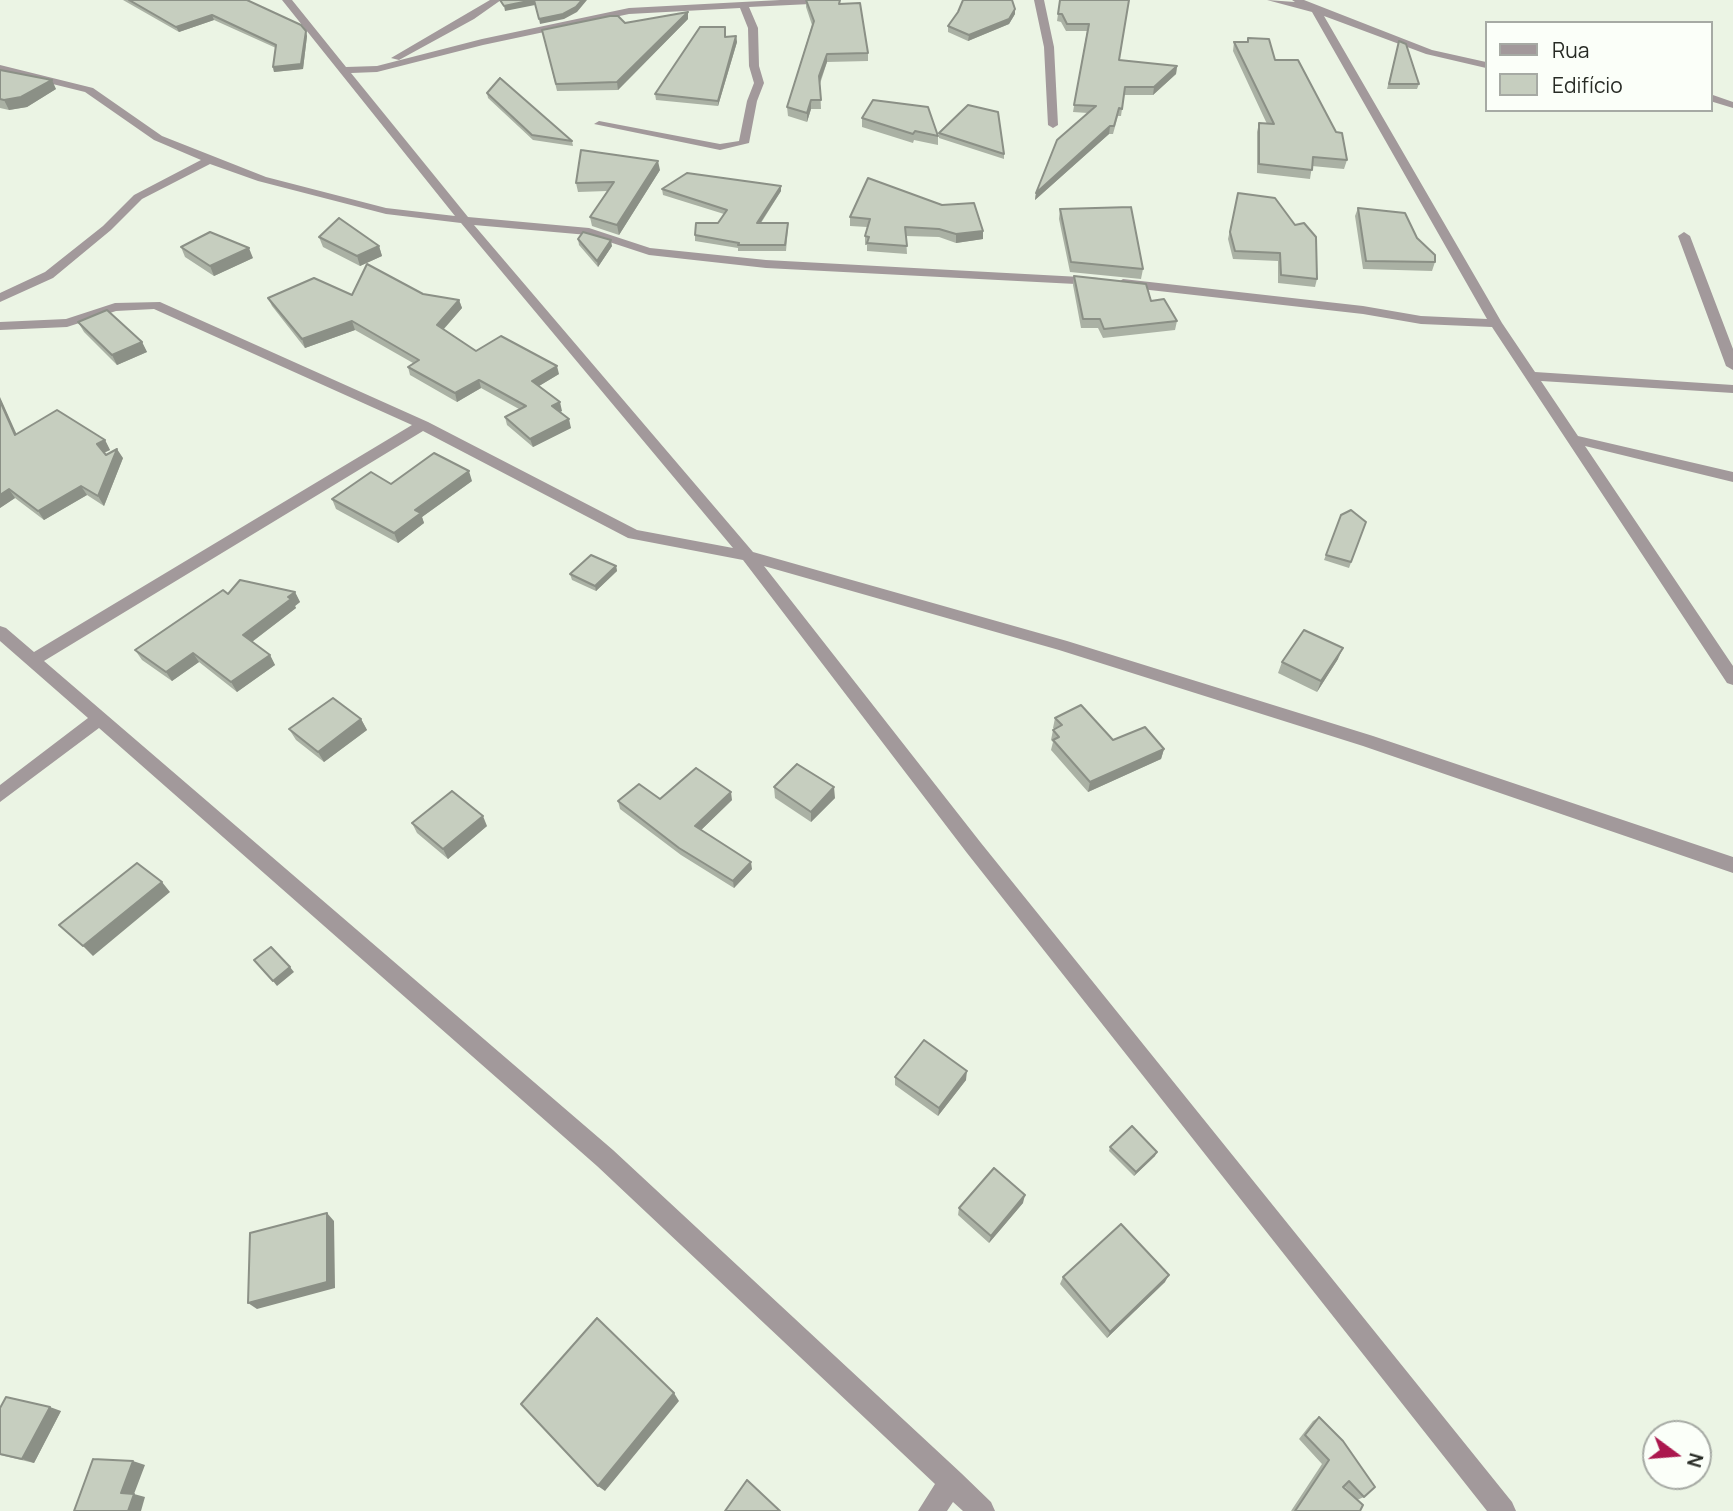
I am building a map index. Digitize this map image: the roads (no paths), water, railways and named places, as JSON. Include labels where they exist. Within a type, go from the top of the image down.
[{"type":"street","points":[[287,0],[466,221],[748,556],[974,848],[1503,1511]]},
{"type":"street","points":[[377,69],[496,0]]},
{"type":"street","points":[[345,70],[377,69],[603,15],[660,8],[831,0]]},
{"type":"street","points":[[1039,0],[1049,47],[1053,125]]},
{"type":"street","points":[[1272,0],[1316,10],[1496,323],[1733,679]]},
{"type":"street","points":[[1297,0],[1316,10],[1429,52],[1484,65]]},
{"type":"street","points":[[598,124],[720,146],[744,143],[759,83],[754,66],[753,28],[743,5]]},
{"type":"street","points":[[0,68],[89,90],[158,138],[209,160],[262,179],[386,211],[589,232],[649,251],[766,264],[1109,282],[1363,310],[1421,320],[1496,323]]},
{"type":"street","points":[[1712,98],[1733,105]]},
{"type":"street","points":[[0,298],[49,275],[107,228],[138,197],[209,160]]},
{"type":"street","points":[[1684,236],[1733,366]]},
{"type":"street","points":[[0,326],[67,323],[114,307],[156,305],[422,425],[633,534],[748,556],[1088,653],[1367,741],[1733,865]]},
{"type":"street","points":[[1532,376],[1733,389]]},
{"type":"street","points":[[33,660],[422,425]]},
{"type":"street","points":[[1573,439],[1733,477]]},
{"type":"street","points":[[0,632],[98,720],[605,1158],[982,1511]]},
{"type":"street","points":[[0,795],[98,720]]},
{"type":"street","points":[[931,1511],[952,1482]]}]
